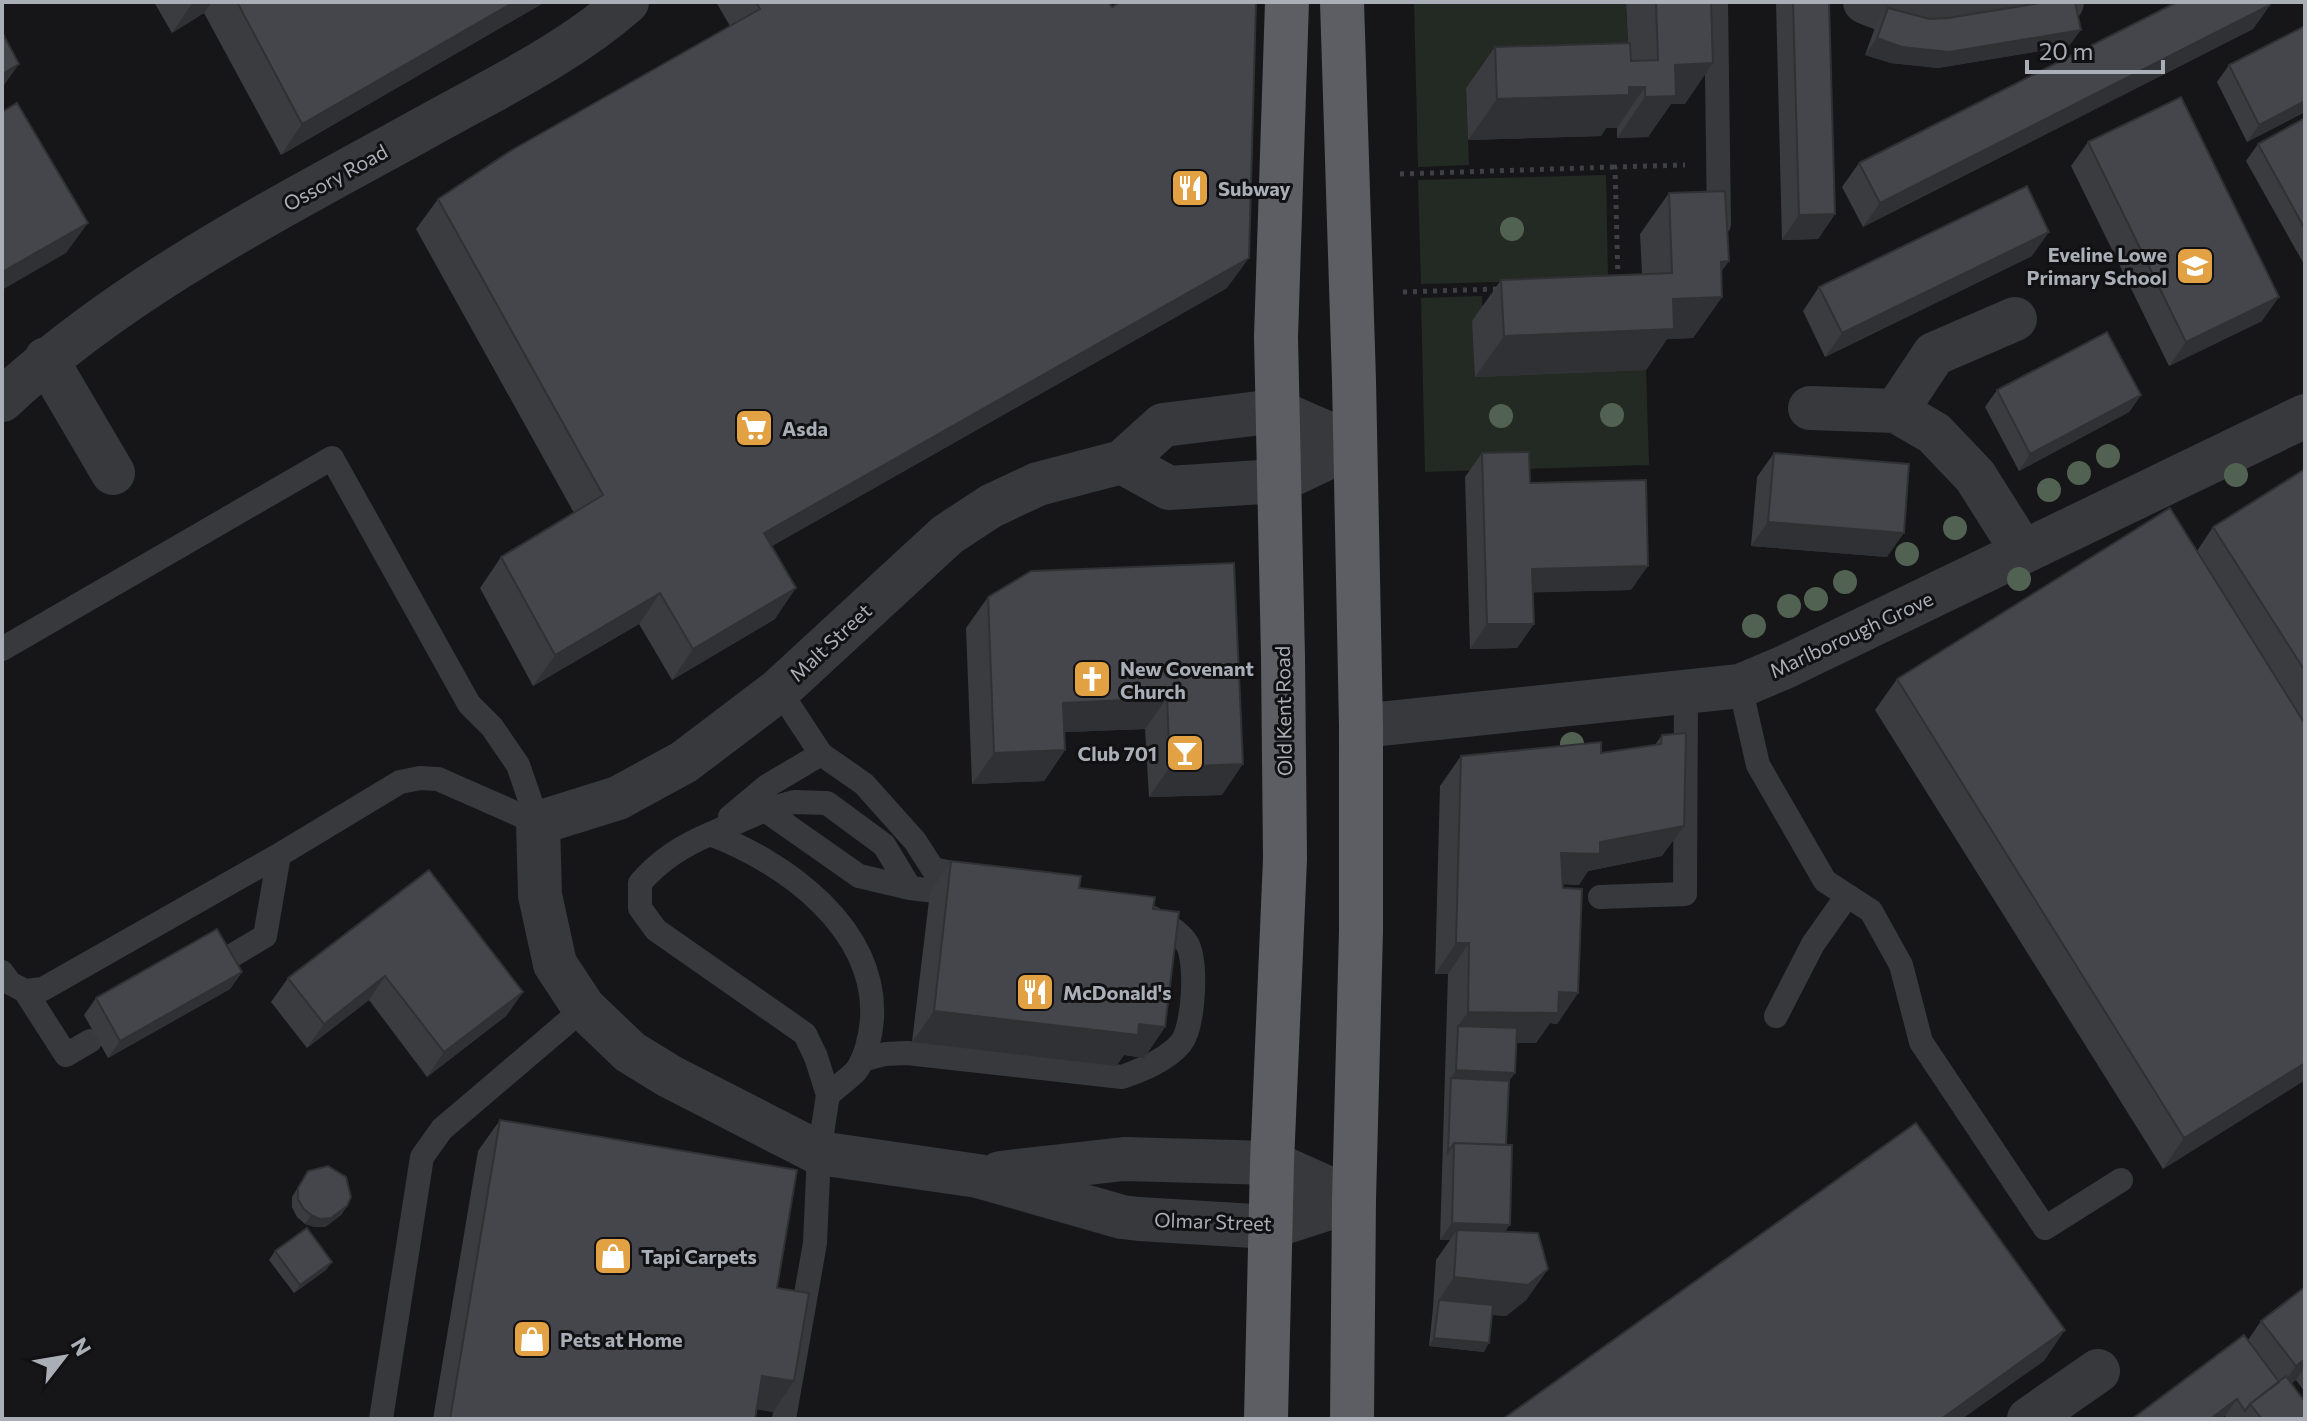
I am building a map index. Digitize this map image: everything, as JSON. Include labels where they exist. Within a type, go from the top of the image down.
[{"type":"highway","name":"Old Kent Road","points":[[1266,1419],[1272,1163],[1285,859],[1276,321],[1287,2]]},
{"type":"highway","points":[[1342,2],[1361,726],[1352,1419]]},
{"type":"street","name":"Ossory Road","points":[[2,400],[46,359],[195,255],[522,73],[605,21],[627,2]]},
{"type":"street","points":[[1865,2],[1909,17],[1932,20],[2062,2]]},
{"type":"street","points":[[1896,411],[1934,354],[2015,319]]},
{"type":"street","points":[[46,359],[113,473]]},
{"type":"street","points":[[1810,408],[1896,411],[1934,433],[1975,476],[2023,552]]},
{"type":"street","points":[[1276,411],[1354,445]]},
{"type":"street","name":"Malt Street","points":[[538,823],[618,798],[684,762],[779,690],[947,535],[991,506],[1038,484],[1122,462],[1163,425],[1276,411]]},
{"type":"street","name":"Marlborough Grove","points":[[1361,726],[1740,686],[2305,416]]},
{"type":"street","points":[[1122,462],[1169,488],[1278,481],[1354,445]]},
{"type":"street","name":"Olmar Street","points":[[538,823],[540,895],[555,964],[584,1008],[630,1052],[669,1076],[819,1153],[978,1176],[1122,1217],[1270,1227],[1354,1200]]},
{"type":"street","name":"Olmar Street","points":[[978,1176],[1124,1159],[1272,1163],[1354,1200]]},
{"type":"street","points":[[2029,1419],[2098,1371]]},
{"type":"lane","points":[[1716,2],[1719,253]]},
{"type":"lane","points":[[2,649],[332,458],[469,704],[492,727],[518,765],[538,823]]},
{"type":"lane","points":[[1740,686],[1758,765],[1825,881],[1871,911],[1901,965],[1921,1042],[2045,1228],[2121,1180]]},
{"type":"lane","points":[[765,810],[859,876],[910,888],[993,889],[933,869],[915,841],[864,784],[821,754],[779,690]]},
{"type":"lane","points":[[1600,897],[1685,894],[1686,693]]},
{"type":"lane","points":[[710,834],[767,786],[821,754]]},
{"type":"lane","points":[[25,991],[43,989],[279,855],[400,782],[420,778],[438,779],[538,823]]},
{"type":"lane","points":[[784,1419],[815,1243],[819,1153],[828,1095],[805,1034],[656,930],[640,908],[640,883],[658,863],[690,842],[765,810],[794,802],[827,803],[884,845],[910,888]]},
{"type":"lane","points":[[710,834],[744,847],[799,883],[836,917],[862,962],[873,1003],[871,1029],[857,1070],[828,1095]]},
{"type":"lane","points":[[228,958],[265,936],[279,855]]},
{"type":"lane","points":[[1776,1016],[1813,944],[1847,896]]},
{"type":"lane","points":[[862,1060],[907,1053],[1122,1077],[1140,1071],[1173,1051],[1183,1040],[1189,1026],[1194,961],[1187,943],[1173,928],[1149,916],[1122,909]]},
{"type":"lane","points":[[2,972],[10,983],[25,991],[66,1055],[90,1041]]},
{"type":"lane","points":[[381,1419],[422,1157],[442,1129],[584,1008]]},
{"type":"path","points":[[1400,174],[1718,164]]},
{"type":"path","points":[[1615,167],[1618,285]]},
{"type":"path","points":[[1403,292],[1511,288]]},
{"type":"shaded area","points":[[1414,2],[1626,2],[1630,101],[1466,88],[1469,165],[1418,167]]},
{"type":"shaded area","points":[[1606,175],[1608,279],[1421,284],[1418,180]]},
{"type":"shaded area","points":[[1482,296],[1483,320],[1646,370],[1649,465],[1425,472],[1421,298]]},
{"type":"building","points":[[237,2],[514,2],[302,124]]},
{"type":"building","name":"Asda","points":[[756,2],[1109,2],[1112,7],[1120,2],[1256,2],[1249,258],[764,533],[796,588],[693,649],[660,593],[555,655],[501,557],[603,495],[438,199],[512,150],[760,9]]},
{"type":"building","points":[[1656,2],[1711,2],[1713,63],[1675,65],[1676,96],[1645,97],[1645,87],[1629,87],[1629,95],[1497,99],[1495,47],[1630,43],[1631,61],[1658,60]]},
{"type":"building","points":[[1793,2],[1829,2],[1835,214],[1799,215]]},
{"type":"building","points":[[2046,2],[2075,2],[2081,30],[1949,52],[1902,47],[1877,38],[1888,8],[1930,19]]},
{"type":"building","points":[[2177,2],[2268,2],[2270,5],[1880,203],[1859,163]]},
{"type":"building","points":[[2305,26],[2305,101],[2259,125],[2229,65]]},
{"type":"building","points":[[2,32],[19,64],[2,74]]},
{"type":"building","points":[[2181,97],[2279,297],[2186,342],[2088,142]]},
{"type":"building","points":[[17,103],[88,223],[2,272],[2,112]]},
{"type":"building","points":[[2305,118],[2305,229],[2258,144]]},
{"type":"building","points":[[2027,186],[2049,232],[1842,333],[1819,287]]},
{"type":"building","points":[[1725,191],[1729,261],[1721,262],[1722,297],[1673,299],[1674,329],[1504,336],[1501,280],[1672,273],[1669,193]]},
{"type":"building","points":[[2107,332],[2141,395],[2030,454],[1997,390]]},
{"type":"building","points":[[1529,452],[1530,483],[1646,480],[1648,566],[1532,569],[1534,624],[1487,624],[1482,453]]},
{"type":"building","points":[[1774,453],[1909,464],[1904,533],[1768,522]]},
{"type":"building","points":[[2305,469],[2305,671],[2213,527]]},
{"type":"building","points":[[2170,508],[2305,724],[2305,1063],[2184,1138],[1897,679]]},
{"type":"building","name":"New Covenant Church","points":[[1234,563],[1243,764],[1170,767],[1167,698],[1063,703],[1065,750],[994,753],[988,597],[1031,571]]},
{"type":"building","points":[[1686,733],[1684,826],[1600,842],[1600,854],[1561,853],[1563,888],[1582,889],[1578,993],[1559,992],[1558,1013],[1468,1012],[1469,943],[1456,943],[1461,756],[1601,742],[1601,753],[1661,744],[1662,735]]},
{"type":"building","name":"McDonald's","points":[[951,861],[1081,876],[1079,888],[1155,897],[1153,909],[1179,912],[1165,1027],[1139,1024],[1138,1035],[934,1011]]},
{"type":"building","points":[[429,870],[523,992],[444,1052],[385,976],[324,1024],[288,978]]},
{"type":"building","points":[[217,929],[242,972],[120,1041],[96,998]]},
{"type":"building","points":[[1458,1026],[1517,1028],[1515,1073],[1456,1070]]},
{"type":"building","points":[[1451,1078],[1509,1081],[1506,1145],[1454,1143],[1448,1152]]},
{"type":"building","points":[[500,1120],[797,1170],[777,1288],[809,1293],[794,1381],[762,1376],[755,1419],[450,1419]]},
{"type":"building","points":[[1916,1123],[2065,1330],[1941,1419],[1503,1419]]},
{"type":"building","points":[[1454,1143],[1512,1145],[1510,1225],[1452,1223]]},
{"type":"building","points":[[328,1166],[346,1177],[351,1197],[347,1206],[331,1218],[320,1219],[303,1208],[298,1199],[298,1188],[308,1171]]},
{"type":"building","points":[[307,1228],[332,1262],[300,1285],[275,1251]]},
{"type":"building","points":[[1457,1230],[1538,1233],[1548,1269],[1528,1285],[1454,1277]]},
{"type":"building","points":[[2305,1287],[2305,1359],[2296,1366],[2261,1321]]},
{"type":"building","points":[[1439,1300],[1493,1305],[1489,1343],[1434,1338]]},
{"type":"building","points":[[2244,1335],[2279,1382],[2245,1411],[2237,1399],[2210,1419],[2132,1419]]},
{"type":"building","points":[[2286,1376],[2305,1402],[2305,1419],[2262,1419],[2250,1404]]},
{"type":"place","name":"Subway","points":[[1190,188]]},
{"type":"place","name":"Eveline Lowe Primary School","points":[[2195,266]]},
{"type":"place","name":"Asda","points":[[754,428]]},
{"type":"place","name":"New Covenant Church","points":[[1092,679]]},
{"type":"place","name":"Club 701","points":[[1185,753]]},
{"type":"place","name":"McDonald's","points":[[1035,992]]},
{"type":"place","name":"Tapi Carpets","points":[[613,1256]]},
{"type":"place","name":"Pets at Home","points":[[532,1339]]}]
